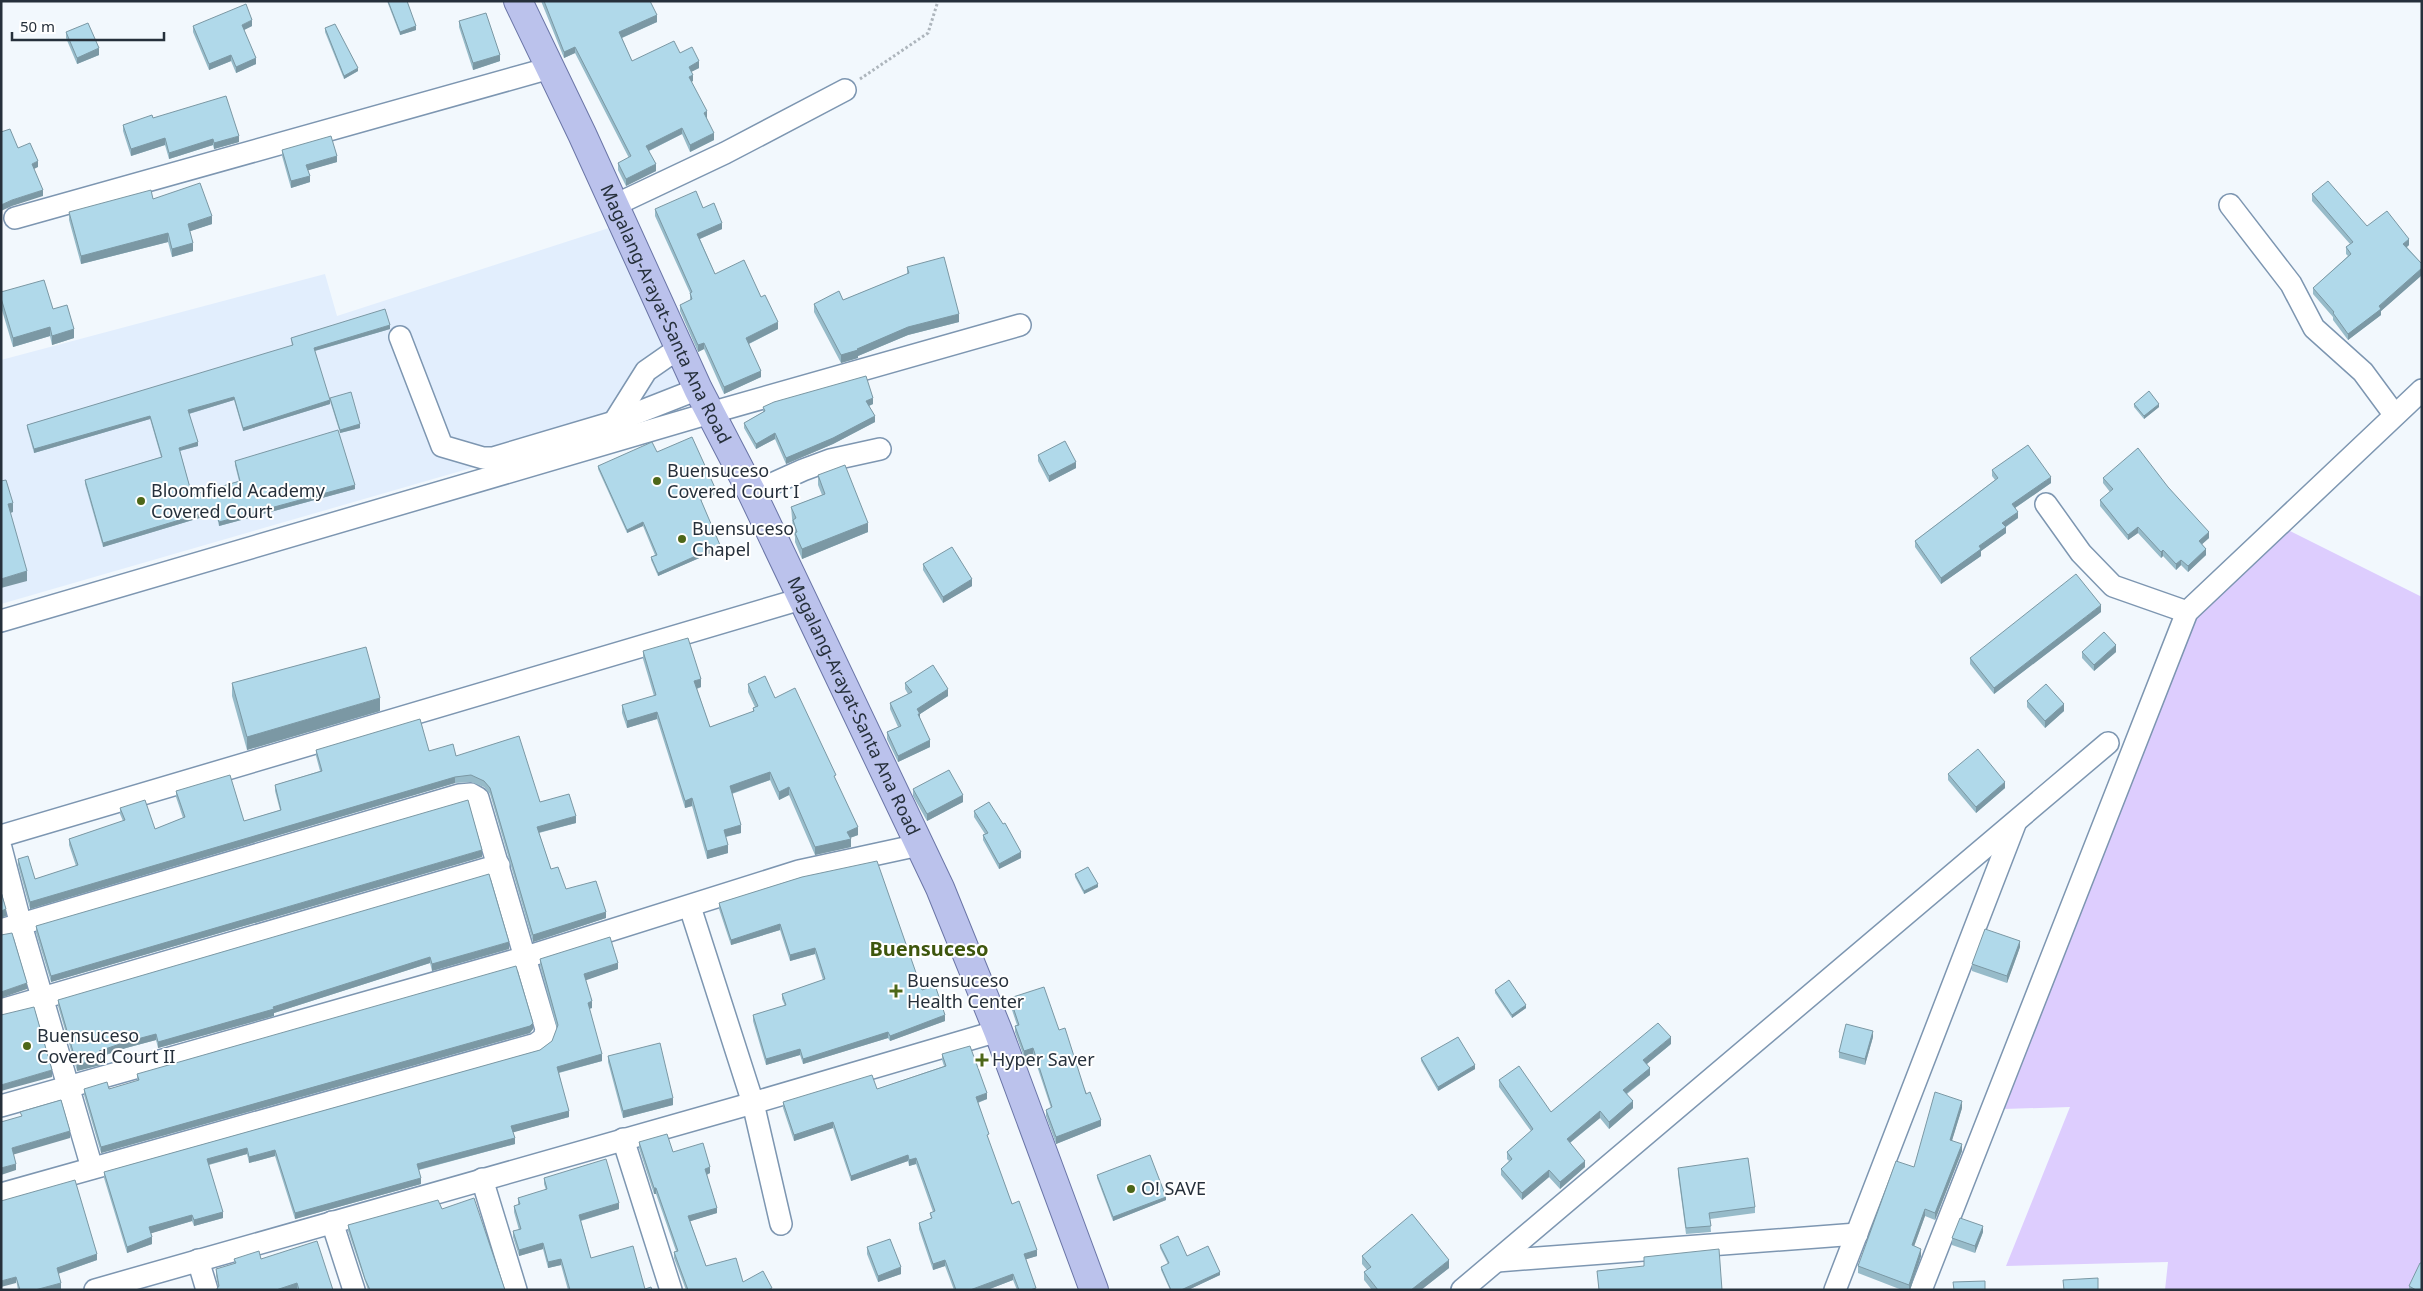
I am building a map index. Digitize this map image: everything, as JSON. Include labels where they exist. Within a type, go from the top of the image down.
[{"type":"main road","name":"Magalang-Arayat-Santa Ana Road","points":[[518,1],[615,205],[698,389],[752,493],[940,888],[998,1031],[1094,1290]]},
{"type":"street","points":[[15,218],[550,68]]},
{"type":"street","points":[[615,205],[725,153],[846,90]]},
{"type":"street","points":[[2230,205],[2290,284],[2314,328],[2363,372],[2394,414]]},
{"type":"street","points":[[1,621],[710,412],[1020,325]]},
{"type":"street","points":[[400,337],[442,446],[483,458],[493,458],[614,422],[698,389]]},
{"type":"street","points":[[614,422],[646,371],[679,348]]},
{"type":"street","points":[[1921,1290],[2186,612],[2394,414],[2422,390]]},
{"type":"street","points":[[752,493],[830,460],[880,448]]},
{"type":"street","points":[[2046,504],[2081,553],[2113,586],[2186,612]]},
{"type":"street","points":[[1,836],[801,599]]},
{"type":"street","points":[[1462,1290],[2108,743]]},
{"type":"street","points":[[1,1194],[536,1044],[544,1038],[546,1029],[478,798],[471,794],[11,927]]},
{"type":"street","points":[[1835,1290],[2016,821]]},
{"type":"street","points":[[1,1106],[526,957],[690,907],[799,871],[919,846]]},
{"type":"street","points":[[1,848],[11,927],[42,997],[92,1168]]},
{"type":"street","points":[[1,1010],[499,865]]},
{"type":"street","points":[[690,907],[753,1103],[781,1224]]},
{"type":"street","points":[[95,1290],[753,1103],[998,1031]]},
{"type":"street","points":[[622,1139],[671,1290]]},
{"type":"street","points":[[482,1179],[516,1290]]},
{"type":"street","points":[[332,1222],[354,1290]]},
{"type":"street","points":[[1497,1261],[1857,1234]]},
{"type":"street","points":[[198,1260],[207,1290]]},
{"type":"path","points":[[846,90],[928,34],[938,1]]},
{"type":"shaded area","points":[[609,228],[689,405],[1,604],[1,360],[325,274],[337,316]]},
{"type":"shaded area","points":[[2288,530],[2422,597],[2422,1263],[2409,1290],[2165,1290],[2168,1262],[2006,1266],[2070,1107],[2003,1109],[2195,614]]},
{"type":"building","points":[[388,1],[407,1],[416,26],[400,32]]},
{"type":"building","points":[[544,1],[650,1],[657,15],[619,32],[632,61],[674,41],[680,53],[692,47],[699,61],[689,67],[693,75],[689,77],[707,111],[704,113],[714,133],[690,145],[682,128],[646,146],[656,164],[626,179],[618,163],[631,156],[575,47],[564,52]]},
{"type":"building","points":[[246,4],[252,20],[242,25],[256,58],[236,67],[231,55],[209,64],[193,26]]},
{"type":"building","points":[[486,13],[500,55],[473,63],[459,21]]},
{"type":"building","points":[[88,23],[99,48],[77,58],[66,32]]},
{"type":"building","points":[[335,24],[358,68],[344,76],[325,28]]},
{"type":"building","points":[[226,96],[239,136],[214,143],[213,139],[169,153],[165,138],[131,149],[123,125],[152,115],[153,118]]},
{"type":"building","points":[[10,129],[18,148],[30,143],[38,161],[32,164],[43,190],[1,205],[1,132]]},
{"type":"building","points":[[331,136],[337,156],[306,165],[310,176],[291,181],[282,150]]},
{"type":"building","points":[[2328,181],[2367,226],[2387,211],[2409,239],[2403,244],[2422,264],[2422,268],[2379,306],[2381,309],[2348,334],[2334,312],[2313,288],[2351,254],[2346,247],[2353,242],[2312,194]]},
{"type":"building","points":[[200,183],[212,216],[188,224],[193,243],[172,249],[168,233],[81,256],[69,212],[151,190],[153,199]]},
{"type":"building","points":[[696,191],[703,208],[714,203],[722,223],[697,234],[715,274],[744,260],[761,297],[765,295],[778,322],[746,338],[761,371],[724,387],[704,343],[698,345],[680,305],[692,299],[690,293],[692,292],[655,209]]},
{"type":"building","points":[[944,257],[959,314],[908,327],[858,350],[841,355],[814,304],[839,291],[843,300],[909,273],[907,267]]},
{"type":"building","points":[[44,280],[53,309],[67,305],[74,329],[52,336],[50,327],[13,338],[1,298],[1,292]]},
{"type":"building","points":[[385,309],[390,325],[314,348],[330,400],[243,428],[234,397],[188,410],[198,442],[179,448],[192,495],[240,481],[235,461],[338,430],[355,485],[219,522],[216,509],[103,543],[85,480],[162,457],[150,416],[34,449],[27,425],[293,345],[291,338]]},
{"type":"building","points":[[866,376],[873,398],[866,401],[875,416],[833,438],[786,458],[775,433],[756,444],[744,423],[765,411],[763,407],[774,402]]},
{"type":"building","points":[[2149,391],[2159,404],[2144,416],[2134,404]]},
{"type":"building","points":[[351,392],[360,424],[340,430],[330,398]]},
{"type":"building","name":"Buensuceso Covered Court I","points":[[692,437],[716,490],[700,498],[720,545],[658,573],[651,557],[657,555],[643,522],[627,530],[598,466],[652,442],[657,452]]},
{"type":"building","points":[[1065,441],[1076,462],[1049,476],[1038,455]]},
{"type":"building","points":[[2028,445],[2051,477],[2012,504],[2018,512],[2002,523],[2006,527],[1979,546],[1981,549],[1941,578],[1915,541],[1998,478],[1992,470]]},
{"type":"building","points":[[2138,448],[2168,487],[2209,532],[2199,541],[2206,549],[2188,566],[2181,560],[2176,564],[2163,550],[2161,552],[2138,527],[2128,535],[2100,500],[2113,489],[2103,478]]},
{"type":"building","points":[[845,465],[868,523],[802,549],[795,533],[797,532],[793,520],[796,518],[791,507],[825,494],[818,475]]},
{"type":"building","points":[[6,480],[13,503],[8,504],[27,571],[1,579],[1,481]]},
{"type":"building","points":[[952,547],[972,579],[943,597],[923,564]]},
{"type":"building","points":[[2076,574],[2101,605],[1994,688],[1970,658]]},
{"type":"building","points":[[2104,632],[2116,645],[2094,665],[2082,652]]},
{"type":"building","points":[[688,638],[701,679],[694,681],[710,727],[754,711],[753,708],[758,706],[748,684],[765,676],[775,698],[795,688],[858,827],[847,832],[851,839],[815,847],[789,787],[779,792],[770,772],[730,786],[741,825],[724,830],[728,845],[707,851],[692,798],[685,801],[657,712],[627,721],[622,705],[656,695],[643,651]]},
{"type":"building","points":[[366,647],[380,698],[247,737],[232,683]]},
{"type":"building","points":[[933,665],[948,689],[917,709],[930,740],[898,756],[887,732],[901,726],[890,703],[912,692],[905,683]]},
{"type":"building","points":[[2046,684],[2064,704],[2045,721],[2027,701]]},
{"type":"building","points":[[420,719],[429,751],[453,744],[456,756],[519,736],[540,802],[569,794],[576,816],[537,827],[551,869],[558,867],[566,889],[596,881],[606,912],[533,935],[490,788],[484,781],[471,775],[455,777],[30,902],[18,859],[28,856],[35,879],[78,865],[69,839],[125,820],[120,808],[145,800],[155,829],[185,817],[176,791],[230,775],[244,821],[281,810],[275,785],[322,771],[316,750]]},
{"type":"building","points":[[1978,749],[2005,782],[1976,807],[1948,774]]},
{"type":"building","points":[[949,770],[963,795],[927,814],[913,789]]},
{"type":"building","points":[[468,800],[482,850],[51,976],[36,926]]},
{"type":"building","points":[[989,802],[1003,824],[1005,823],[1021,852],[999,864],[983,835],[988,833],[974,811]]},
{"type":"building","points":[[877,861],[922,990],[935,985],[945,1015],[890,1036],[888,1032],[803,1059],[800,1049],[766,1059],[753,1015],[786,1005],[782,994],[825,979],[815,948],[790,955],[780,924],[731,940],[719,903],[802,877]]},
{"type":"building","points":[[1088,867],[1098,884],[1084,891],[1075,874]]},
{"type":"building","points":[[489,874],[509,942],[432,964],[430,957],[273,1007],[274,1009],[158,1042],[156,1034],[126,1042],[99,1051],[101,1058],[77,1065],[58,1000]]},
{"type":"building","points":[[1,892],[6,909],[1,911]]},
{"type":"building","points":[[1985,929],[2020,941],[2007,976],[1972,964]]},
{"type":"building","points":[[12,933],[27,983],[1,992],[1,935]]},
{"type":"building","points":[[610,937],[618,963],[584,974],[592,1001],[588,1003],[602,1054],[557,1067],[569,1111],[511,1126],[515,1138],[417,1164],[421,1178],[295,1213],[275,1150],[249,1157],[247,1148],[207,1159],[223,1212],[194,1220],[192,1215],[149,1227],[152,1237],[127,1247],[104,1172],[540,1050],[552,1041],[558,1025],[540,959]]},
{"type":"building","points":[[516,966],[533,1023],[530,1026],[101,1147],[84,1089],[107,1082],[109,1089],[139,1080],[137,1074]]},
{"type":"building","points":[[1509,980],[1526,1005],[1512,1015],[1495,990]]},
{"type":"building","points":[[1044,987],[1059,1030],[1065,1028],[1086,1094],[1090,1092],[1101,1120],[1056,1137],[1046,1110],[1052,1107],[1033,1048],[1024,1051],[1015,1026],[1019,1025],[1010,998]]},
{"type":"building","name":"Buensuceso Covered Court II","points":[[34,1007],[52,1070],[1,1085],[1,1015]]},
{"type":"building","points":[[1658,1023],[1671,1037],[1643,1060],[1650,1068],[1623,1090],[1633,1101],[1609,1122],[1600,1111],[1567,1139],[1585,1161],[1560,1182],[1549,1170],[1522,1193],[1501,1169],[1512,1159],[1507,1152],[1533,1129],[1499,1080],[1519,1066],[1551,1112]]},
{"type":"building","points":[[1846,1024],[1873,1031],[1865,1059],[1839,1052]]},
{"type":"building","points":[[1458,1037],[1475,1065],[1438,1087],[1421,1058]]},
{"type":"building","points":[[660,1043],[673,1098],[623,1111],[608,1056]]},
{"type":"building","points":[[970,1046],[987,1093],[976,1097],[989,1134],[987,1135],[1012,1204],[1019,1201],[1037,1250],[1024,1254],[1036,1288],[1030,1290],[1019,1290],[1013,1274],[970,1290],[956,1290],[945,1260],[933,1264],[919,1223],[932,1218],[930,1213],[935,1211],[916,1158],[909,1160],[908,1155],[851,1176],[833,1122],[794,1135],[783,1102],[872,1075],[877,1089],[946,1066],[942,1054]]},
{"type":"building","points":[[1935,1092],[1962,1101],[1950,1140],[1962,1144],[1935,1213],[1925,1209],[1912,1245],[1921,1249],[1909,1285],[1858,1266],[1896,1161],[1914,1167]]},
{"type":"building","points":[[61,1100],[70,1131],[12,1148],[16,1164],[1,1168],[1,1122],[22,1116],[20,1112]]},
{"type":"building","points":[[667,1134],[673,1152],[703,1143],[710,1167],[705,1169],[717,1208],[688,1216],[706,1266],[736,1258],[743,1282],[763,1271],[772,1288],[768,1290],[688,1290],[674,1252],[678,1251],[639,1142]]},
{"type":"building","name":"O! SAVE","points":[[1150,1155],[1166,1197],[1113,1217],[1097,1175]]},
{"type":"building","points":[[1748,1158],[1755,1207],[1709,1213],[1711,1226],[1686,1228],[1678,1168]]},
{"type":"building","points":[[606,1159],[619,1203],[579,1215],[591,1258],[633,1246],[645,1289],[651,1287],[652,1290],[570,1290],[561,1259],[548,1262],[543,1243],[519,1250],[513,1231],[521,1229],[514,1206],[520,1204],[518,1198],[547,1189],[544,1178]]},
{"type":"building","points":[[75,1180],[97,1254],[57,1268],[61,1283],[35,1290],[20,1290],[16,1277],[1,1281],[1,1201]]},
{"type":"building","points":[[474,1198],[505,1290],[370,1290],[348,1225],[438,1200],[442,1209]]},
{"type":"building","points":[[1412,1214],[1449,1260],[1411,1290],[1378,1290],[1364,1272],[1371,1267],[1362,1256]]},
{"type":"building","points":[[1960,1218],[1983,1226],[1975,1246],[1952,1238]]},
{"type":"building","points":[[1178,1236],[1187,1256],[1208,1246],[1220,1272],[1181,1290],[1171,1290],[1161,1267],[1169,1263],[1160,1245]]},
{"type":"building","points":[[890,1239],[901,1267],[878,1276],[867,1247]]},
{"type":"building","points":[[317,1241],[333,1290],[299,1290],[297,1283],[276,1290],[216,1290],[219,1286],[216,1269],[236,1263],[234,1259],[259,1251],[261,1259]]},
{"type":"building","points":[[1719,1249],[1722,1290],[1599,1290],[1597,1271],[1644,1266],[1644,1257]]},
{"type":"building","points":[[2420,1263],[2422,1263],[2422,1290],[2416,1290],[2409,1286]]},
{"type":"building","points":[[2098,1278],[2098,1290],[2064,1290],[2063,1280]]},
{"type":"building","points":[[1985,1281],[1985,1290],[1954,1290],[1953,1282]]},
{"type":"place","name":"Buensuceso Covered Court I","points":[[657,481]]},
{"type":"place","name":"Bloomfield Academy Covered Court","points":[[141,501]]},
{"type":"place","name":"Buensuceso Chapel","points":[[682,539]]},
{"type":"place","name":"Buensuceso Health Center","points":[[896,991]]},
{"type":"place","name":"Buensuceso Covered Court II","points":[[27,1046]]},
{"type":"place","name":"Hyper Saver","points":[[982,1060]]},
{"type":"place","name":"O! SAVE","points":[[1131,1189]]},
{"type":"district","name":"Buensuceso","points":[[929,949]]}]
